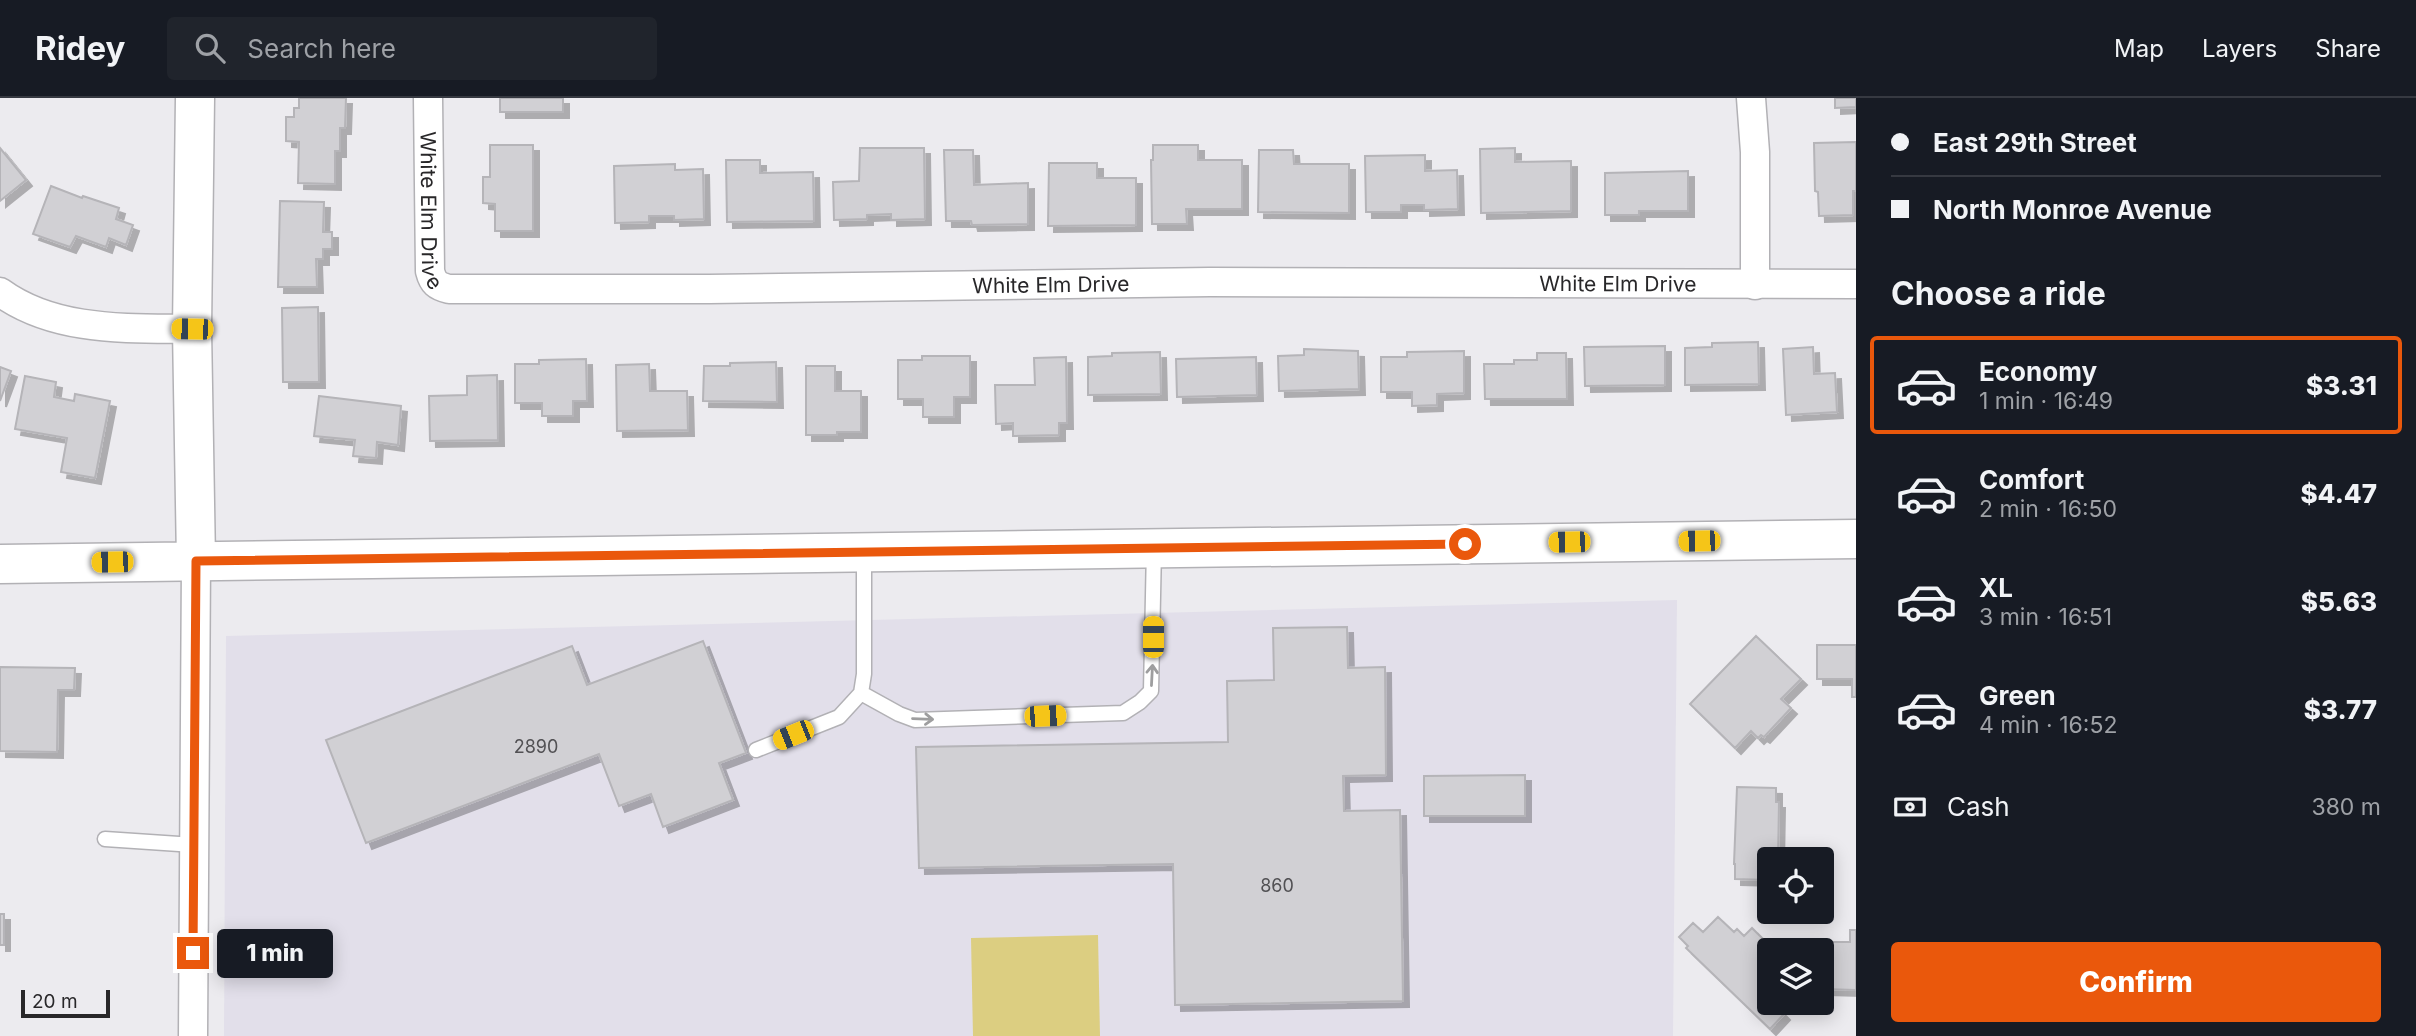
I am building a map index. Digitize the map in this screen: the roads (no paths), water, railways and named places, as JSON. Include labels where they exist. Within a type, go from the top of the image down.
[{"type":"main road","points":[[195,98],[192,329],[196,561]]},
{"type":"main road","points":[[0,564],[1856,539]]},
{"type":"street","name":"White Elm Drive","points":[[428,98],[430,271],[432,280],[438,286],[449,289],[709,289],[1210,282],[1856,284]]},
{"type":"street","points":[[1751,98],[1755,152],[1755,285]]},
{"type":"street","points":[[0,292],[35,311],[84,325],[106,328],[192,329]]},
{"type":"street","points":[[193,1036],[196,561]]},
{"type":"lane","points":[[861,693],[915,720],[1123,713],[1151,691],[1154,548]]},
{"type":"lane","points":[[756,750],[839,717],[861,693],[864,674],[864,552]]},
{"type":"lane","points":[[104,839],[194,845]]}]
